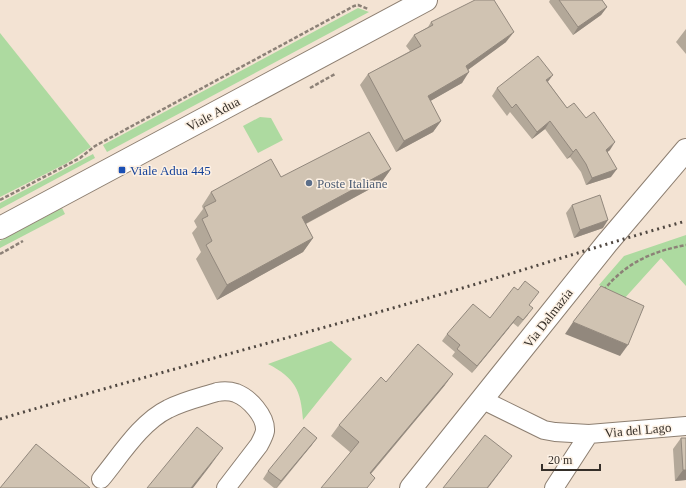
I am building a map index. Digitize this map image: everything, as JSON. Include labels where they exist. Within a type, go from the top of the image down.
[{"type":"main road","name":"Viale Adua","points":[[0,228],[426,0]]},
{"type":"main road","name":"Via Dalmazia","points":[[411,488],[483,400],[607,243],[686,150]]},
{"type":"street","points":[[101,479],[142,428],[156,416],[168,408],[178,404],[224,391],[236,393],[248,401],[261,416],[265,430],[259,445],[226,488]]},
{"type":"street","name":"Via del Lago","points":[[483,400],[544,430],[555,432],[589,434],[686,426]]},
{"type":"street","name":"Via del Lago","points":[[554,488],[589,434]]},
{"type":"path","points":[[0,200],[80,158],[96,146],[354,6],[358,5],[372,11]]},
{"type":"path","points":[[574,285],[591,292],[599,292],[622,272],[647,256],[660,250],[686,245]]},
{"type":"green space","points":[[358,8],[369,12],[107,152],[103,145]]},
{"type":"green space","points":[[0,33],[91,147],[67,163],[0,197]]},
{"type":"green space","points":[[260,117],[271,118],[283,140],[258,153],[243,126]]},
{"type":"green space","points":[[93,154],[95,158],[0,209],[0,203]]},
{"type":"green space","points":[[62,208],[65,214],[0,248],[0,241]]},
{"type":"green space","points":[[686,235],[686,286],[661,258],[623,300],[599,285],[624,256]]},
{"type":"green space","points":[[331,341],[352,359],[303,420],[300,401],[295,386],[285,374],[268,364]]},
{"type":"building","points":[[475,0],[494,0],[514,32],[466,66],[469,72],[428,96],[441,121],[404,141],[368,74],[421,46],[414,35],[433,25],[431,22]]},
{"type":"building","points":[[559,0],[602,0],[607,7],[578,27]]},
{"type":"building","points":[[538,56],[553,75],[546,80],[567,108],[574,103],[586,118],[594,112],[615,142],[606,150],[617,169],[592,178],[586,164],[576,149],[573,152],[550,121],[537,132],[516,104],[512,108],[497,88]]},
{"type":"building","points":[[369,132],[391,169],[302,217],[313,238],[227,285],[206,245],[212,241],[202,219],[208,216],[204,207],[216,201],[211,192],[271,159],[281,177]]},
{"type":"building","points":[[600,195],[608,220],[580,230],[572,205]]},
{"type":"building","points":[[525,281],[539,292],[529,305],[533,308],[523,320],[518,316],[477,366],[457,349],[460,345],[447,334],[473,304],[490,318],[514,287],[518,290]]},
{"type":"building","points":[[601,286],[644,306],[628,345],[573,322]]},
{"type":"building","points":[[418,344],[453,374],[370,473],[375,478],[367,488],[321,488],[359,442],[339,425],[381,377],[386,382]]},
{"type":"building","points":[[197,427],[223,448],[191,488],[147,488]]},
{"type":"building","points":[[304,427],[317,438],[281,481],[268,471]]},
{"type":"building","points":[[485,435],[512,456],[487,488],[443,488]]},
{"type":"building","points":[[681,438],[686,438],[686,470],[683,470]]},
{"type":"building","points":[[36,444],[90,488],[0,488]]},
{"type":"railway","points":[[0,419],[449,292],[686,221]]},
{"type":"place","name":"Viale Adua 445","points":[[122,170]]},
{"type":"place","name":"Poste Italiane","points":[[309,183]]}]
